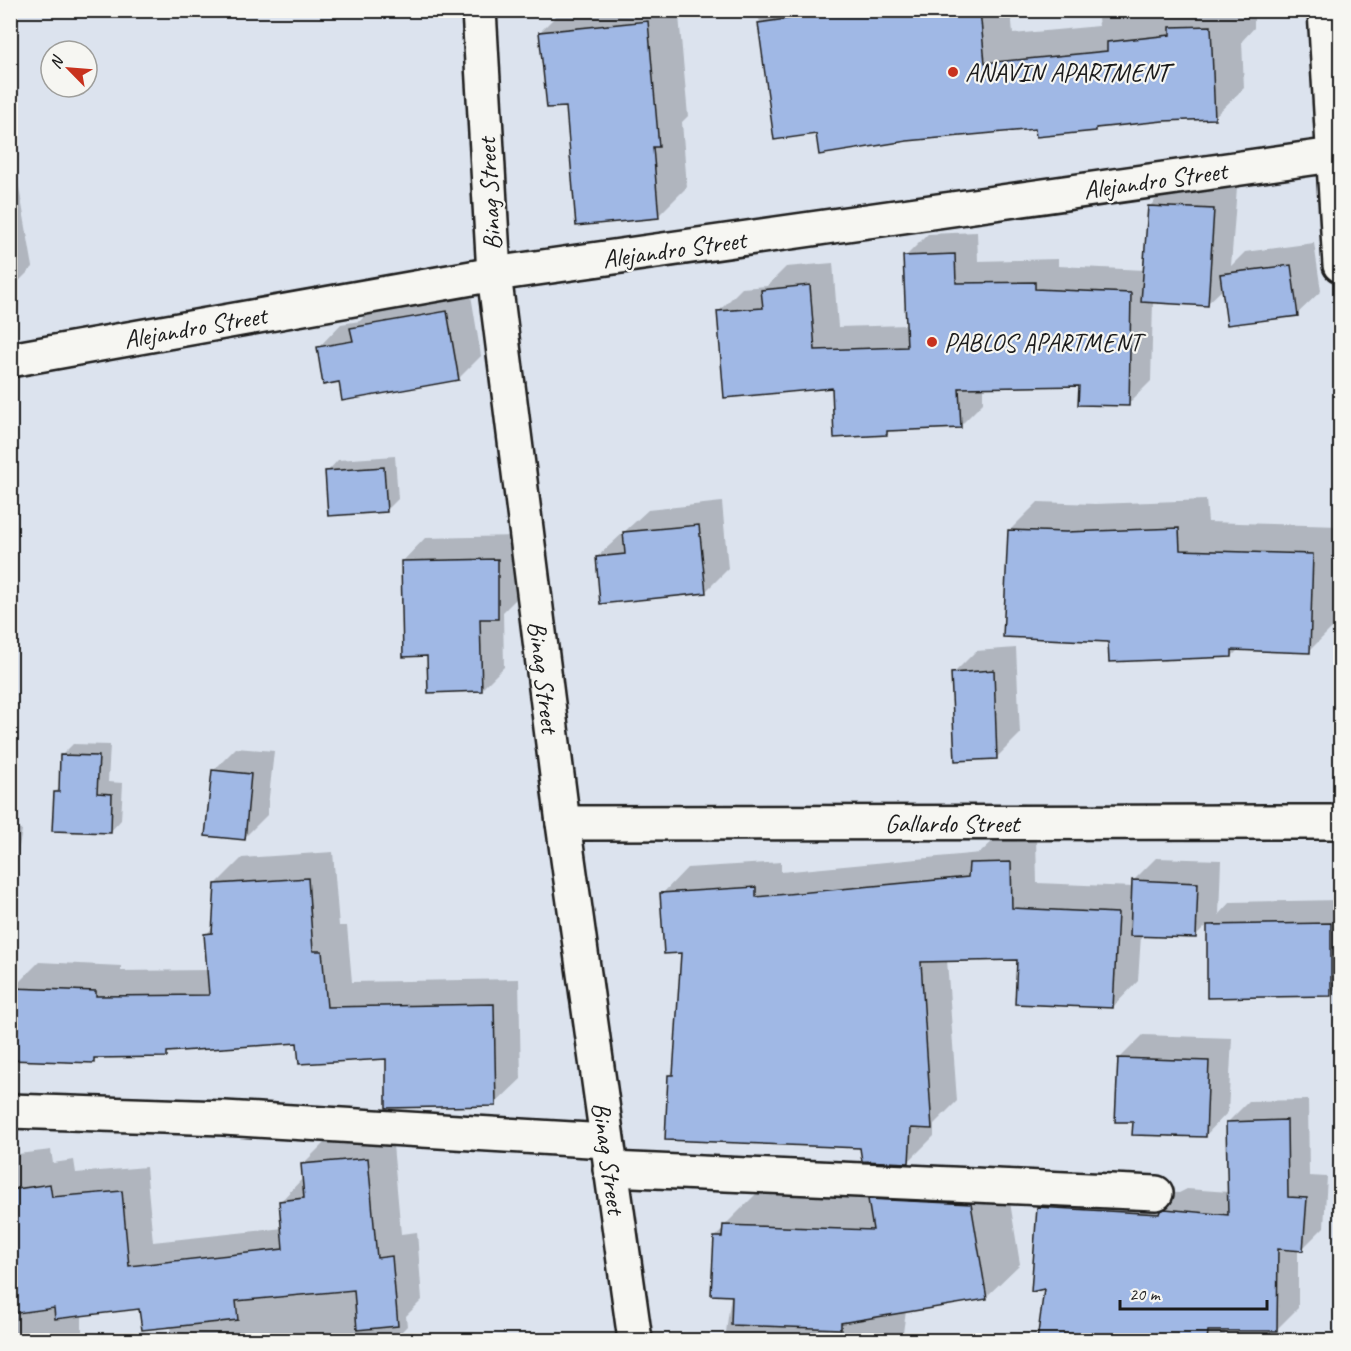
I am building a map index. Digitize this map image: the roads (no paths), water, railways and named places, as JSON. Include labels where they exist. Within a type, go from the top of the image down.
[{"type":"street","name":"Binag Street","points":[[479,10],[494,274],[563,823],[635,1341]]},
{"type":"street","points":[[1325,10],[1337,155],[1341,265]]},
{"type":"street","name":"Alejandro Street","points":[[10,360],[494,274],[1337,155]]},
{"type":"street","name":"Gallardo Street","points":[[563,823],[1341,822]]},
{"type":"street","points":[[10,1111],[224,1118],[608,1155],[1156,1193]]},
{"type":"place","name":"ANAVIN APARTMENT","points":[[953,72]]},
{"type":"place","name":"PABLOS APARTMENT","points":[[932,342]]}]
